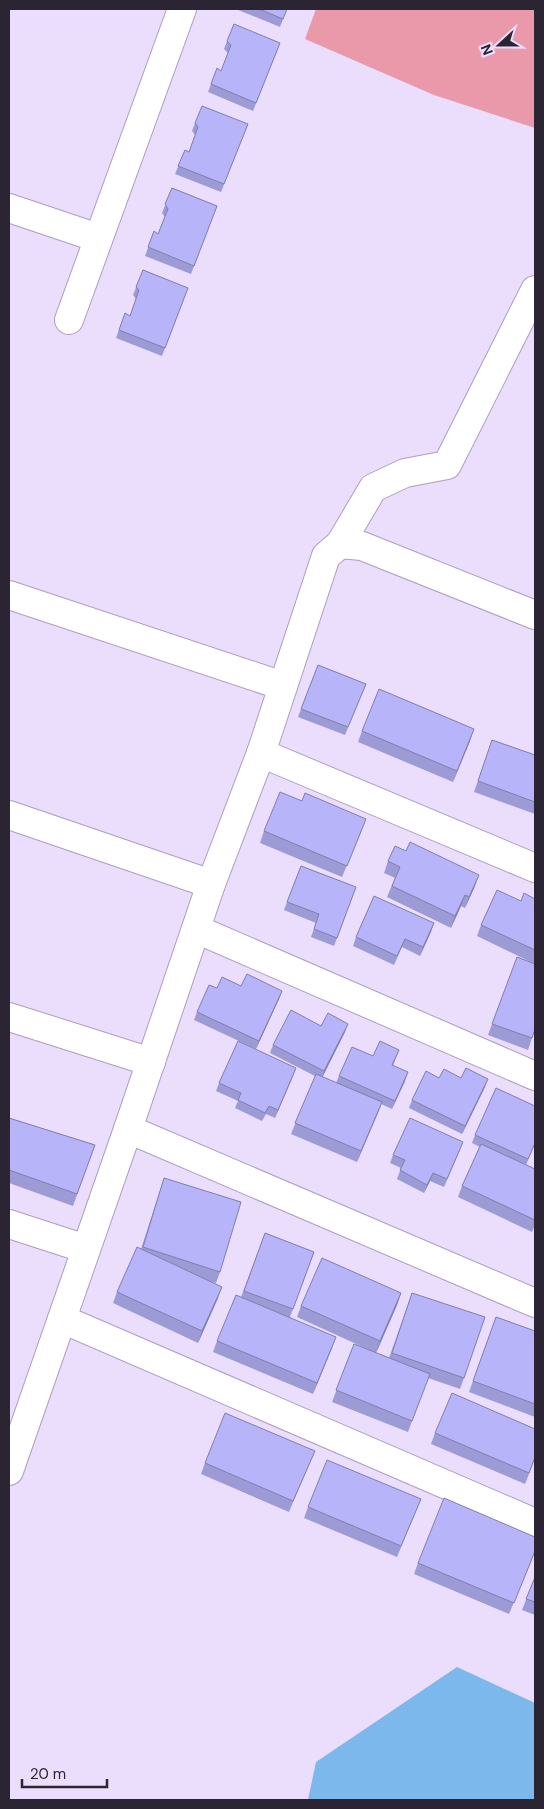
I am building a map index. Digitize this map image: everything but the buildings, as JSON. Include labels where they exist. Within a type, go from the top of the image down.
[{"type":"street","points":[[69,320],[182,9]]},
{"type":"street","points":[[9,208],[98,238]]},
{"type":"street","points":[[9,1471],[211,884],[261,752],[326,556],[340,544],[373,488],[405,473],[447,465],[535,290]]},
{"type":"street","points":[[340,544],[362,546],[535,616]]},
{"type":"street","points":[[9,595],[283,686]]},
{"type":"street","points":[[261,752],[535,868]]},
{"type":"street","points":[[9,815],[211,884]]},
{"type":"street","points":[[196,929],[535,1076]]},
{"type":"street","points":[[9,1016],[151,1062]]},
{"type":"street","points":[[128,1129],[535,1303]]},
{"type":"street","points":[[9,1224],[86,1249]]},
{"type":"street","points":[[62,1319],[535,1523]]},
{"type":"shaded area","points":[[316,9],[535,9],[535,128],[434,95],[305,39]]},
{"type":"water","points":[[457,1667],[535,1703],[535,1800],[308,1800],[316,1762]]}]
